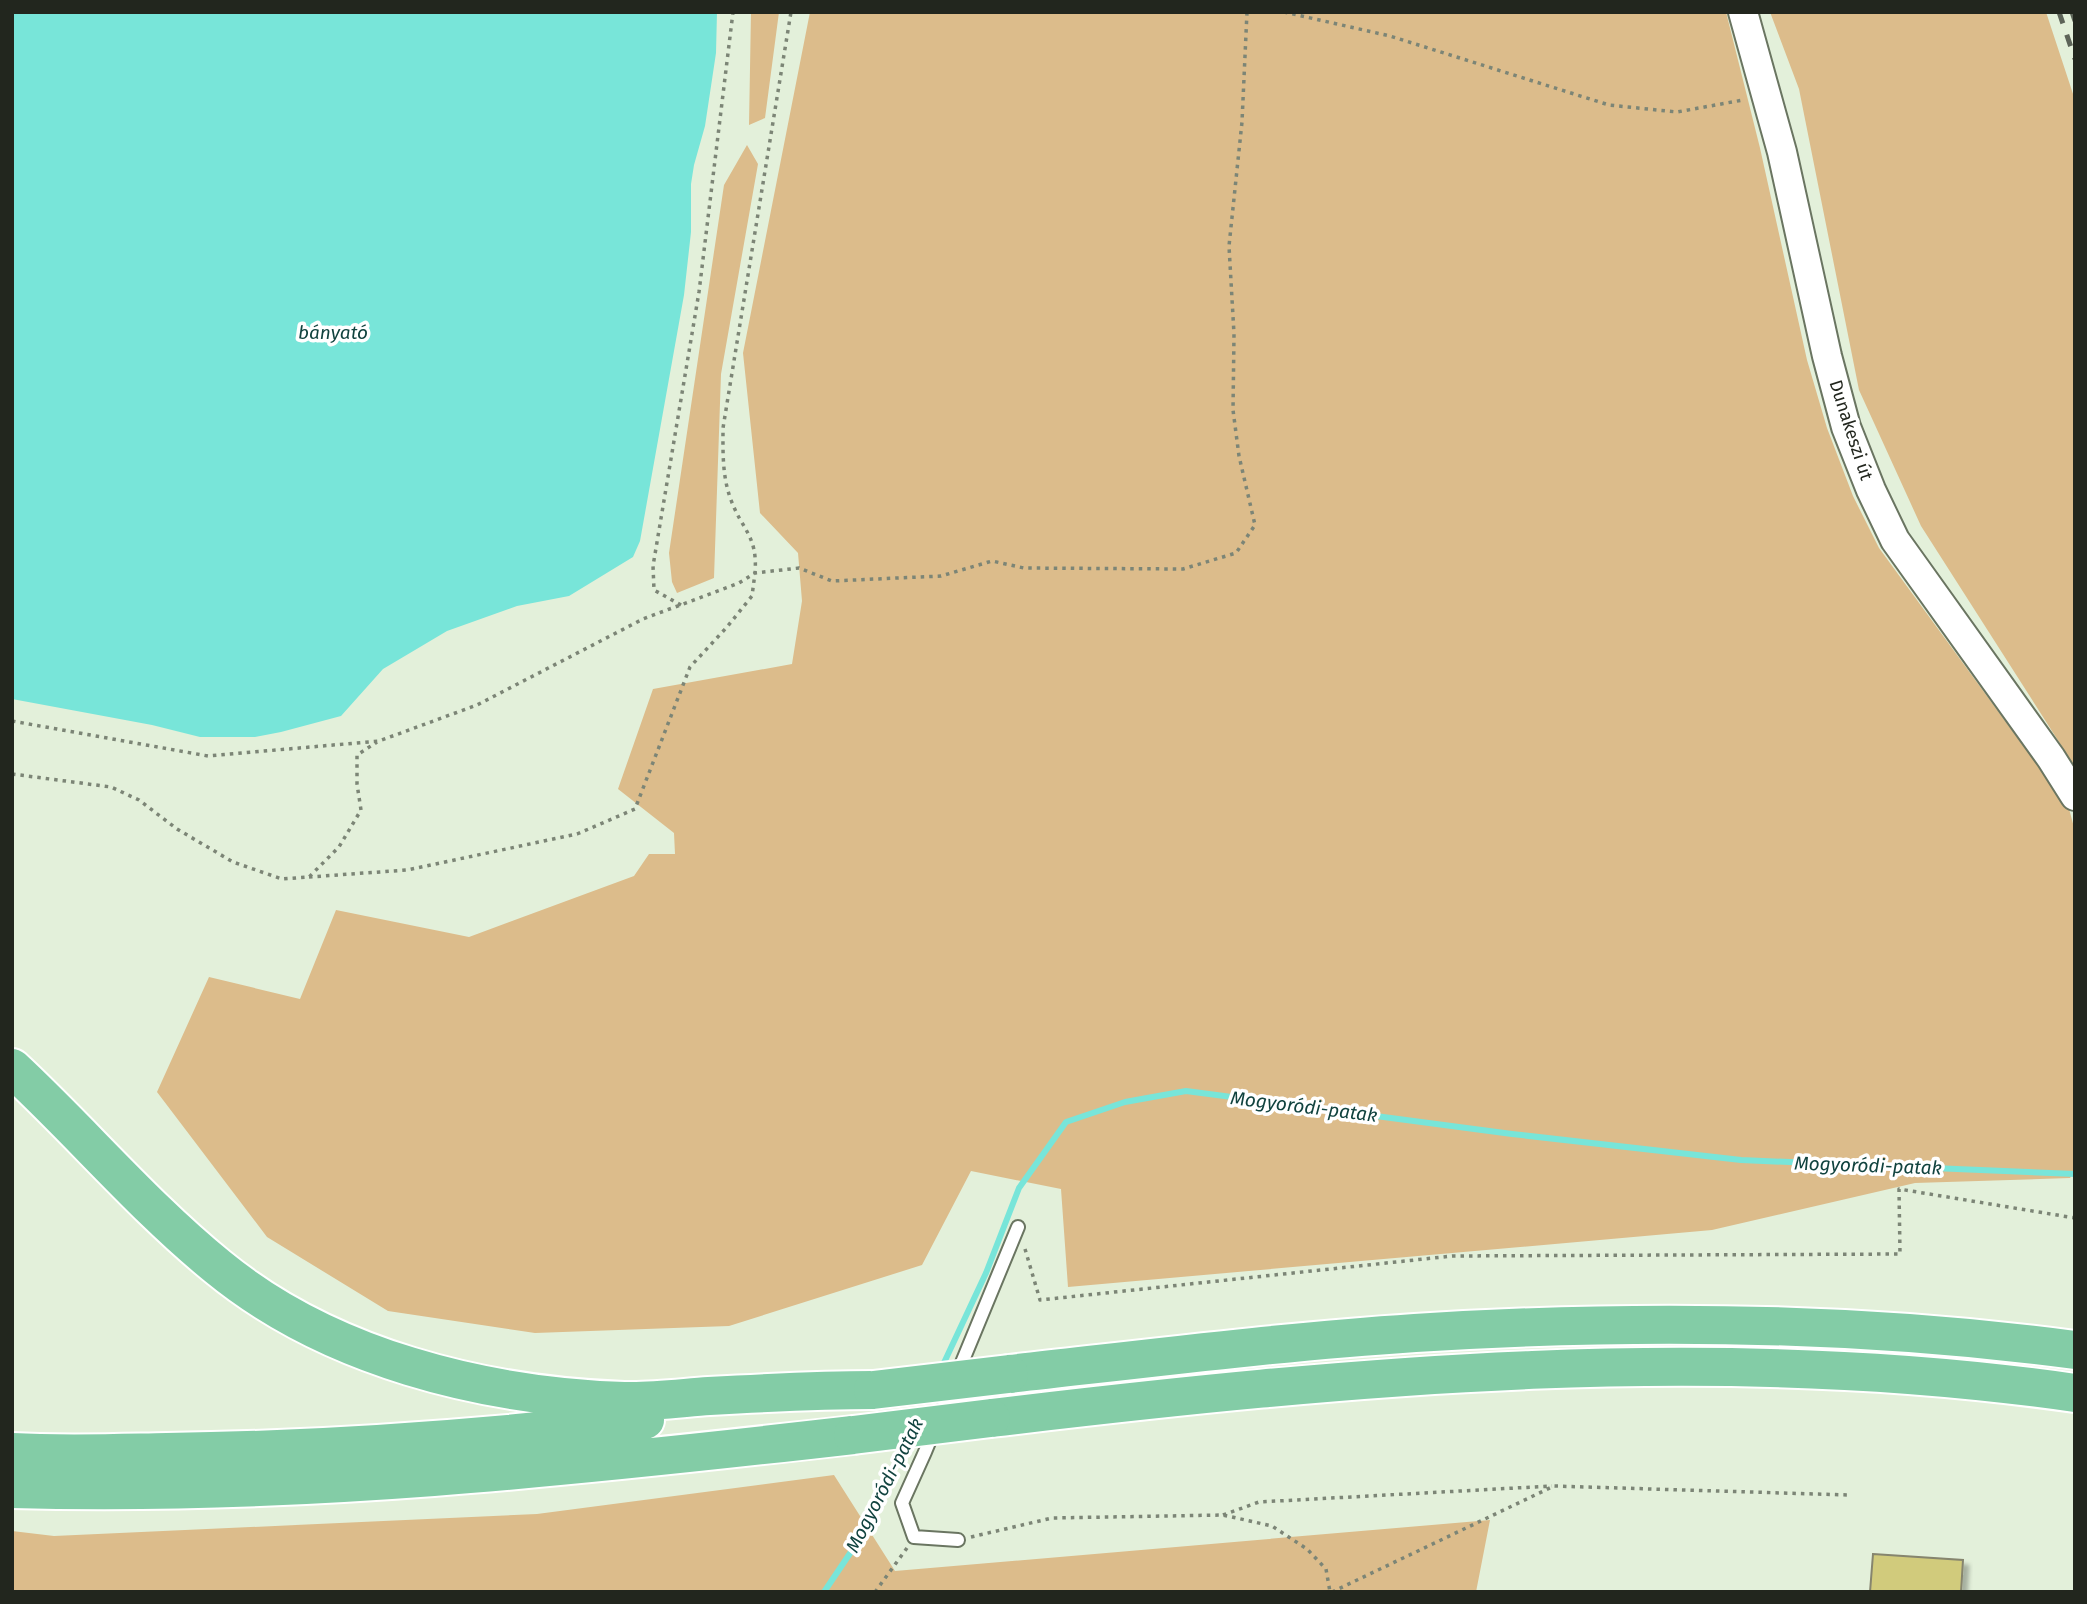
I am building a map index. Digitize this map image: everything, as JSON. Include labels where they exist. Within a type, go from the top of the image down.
[{"type":"highway","points":[[12,1068],[164,1219],[218,1267],[259,1297],[306,1324],[372,1354],[503,1388],[567,1397],[627,1401],[797,1390],[873,1390]]},
{"type":"highway","points":[[12,1452],[47,1454],[240,1451],[416,1441],[579,1427],[1186,1354],[1431,1332],[1670,1325],[1885,1331],[2075,1350]]},
{"type":"highway","points":[[12,1489],[241,1489],[416,1479],[662,1457],[1184,1395],[1422,1375],[1517,1370],[1696,1366],[1890,1374],[2011,1384],[2075,1393]]},
{"type":"street","name":"Dunakeszi út","points":[[1743,12],[1782,152],[1827,356],[1846,427],[1871,490],[1895,540],[2051,758],[2075,796]]},
{"type":"lane","points":[[958,1540],[914,1537],[902,1503],[1018,1227]]},
{"type":"path","points":[[681,605],[654,590],[653,566],[699,292],[733,12]]},
{"type":"path","points":[[12,774],[111,787],[139,800],[177,829],[233,862],[282,880],[407,870],[577,834],[635,809],[690,667],[752,596],[757,554],[748,530],[731,501],[723,473],[723,428],[791,12]]},
{"type":"path","points":[[309,877],[339,847],[361,810],[357,784],[357,755],[379,741],[477,705],[643,619],[739,583],[755,573],[799,568],[831,581],[942,576],[992,561],[1024,568],[1183,569],[1236,553],[1255,525],[1239,456],[1233,411],[1234,334],[1229,246],[1242,122],[1247,12]]},
{"type":"path","points":[[1284,12],[1390,36],[1609,104],[1677,112],[1766,96]]},
{"type":"path","points":[[12,721],[208,756],[379,741]]},
{"type":"path","points":[[1018,1227],[1040,1300],[1452,1256],[1900,1254],[1899,1189],[2075,1218]]},
{"type":"path","points":[[1223,1515],[1259,1502],[1554,1486],[1848,1495]]},
{"type":"path","points":[[958,1540],[1052,1518],[1223,1515],[1272,1526],[1307,1549],[1326,1569],[1331,1592],[1554,1486]]},
{"type":"path","points":[[874,1592],[914,1537]]},
{"type":"shaded area","points":[[751,12],[779,12],[765,118],[749,125]]},
{"type":"shaded area","points":[[810,12],[1726,12],[1760,148],[1807,360],[1827,428],[1853,496],[1879,548],[2068,805],[2075,831],[2075,1170],[2070,1178],[1915,1183],[1712,1230],[1068,1287],[1061,1189],[971,1171],[922,1265],[729,1326],[535,1333],[388,1311],[267,1237],[157,1092],[209,977],[300,999],[336,910],[469,937],[634,876],[649,854],[675,854],[674,833],[618,789],[653,689],[792,664],[802,601],[798,553],[760,513],[743,353]]},
{"type":"shaded area","points":[[1770,12],[2046,12],[2075,100],[2075,767],[1921,526],[1859,390],[1799,89]]},
{"type":"shaded area","points":[[747,145],[758,164],[721,374],[714,578],[677,593],[672,582],[669,553],[724,185]]},
{"type":"shaded area","points":[[834,1475],[895,1571],[1490,1520],[1476,1592],[12,1592],[12,1531],[54,1536],[537,1514]]},
{"type":"water","name":"bányató","points":[[12,12],[717,12],[716,53],[705,126],[691,184],[691,232],[684,295],[640,541],[633,557],[569,596],[517,606],[447,631],[383,669],[341,716],[281,732],[255,737],[200,737],[152,725],[12,699]]},
{"type":"building","points":[[1873,1554],[1963,1560],[1961,1592],[1870,1592]]},
{"type":"waterway","name":"Mogyoródi-patak","points":[[942,1367],[986,1273],[1019,1188],[1066,1122],[1125,1102],[1186,1091],[1512,1134],[1741,1160],[2075,1174]]},
{"type":"waterway","name":"Mogyoródi-patak","points":[[824,1592],[863,1534],[907,1441]]},
{"type":"railway","points":[[2059,12],[2075,59]]},
{"type":"railway","points":[[2072,12],[2075,21]]}]
